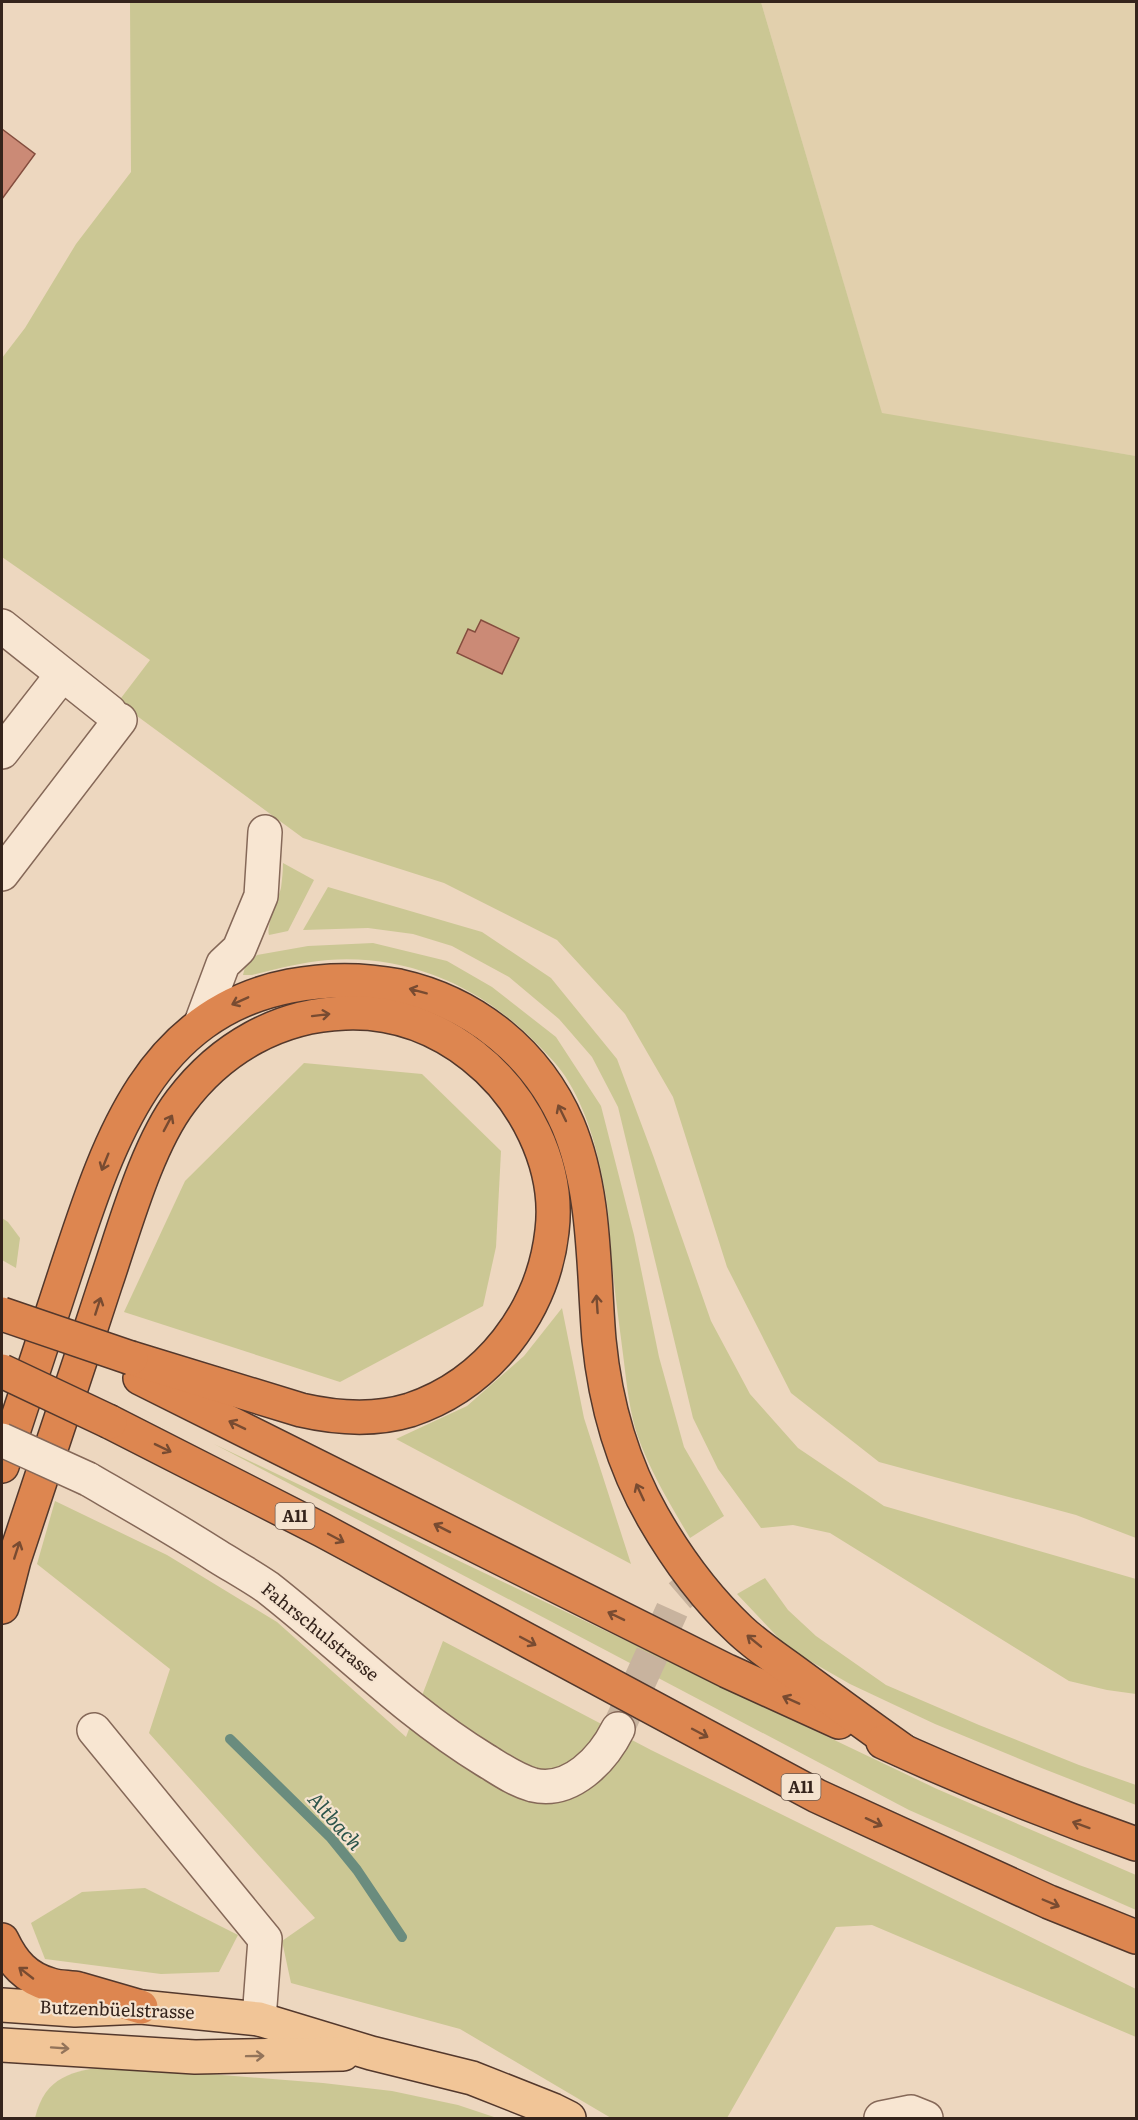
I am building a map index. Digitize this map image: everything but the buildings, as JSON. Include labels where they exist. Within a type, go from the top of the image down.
[{"type":"highway","points":[[2,1466],[104,1162],[137,1097],[174,1047],[201,1023],[244,998],[270,990],[321,981],[370,981],[426,993],[454,1004],[501,1034],[522,1054],[555,1100],[568,1126],[579,1157],[590,1221],[605,1382],[619,1439],[640,1493],[654,1518],[686,1567],[741,1630],[902,1750]]},
{"type":"highway","points":[[2,1315],[128,1364],[301,1410],[328,1416],[359,1417],[382,1416],[408,1410],[453,1389],[491,1360],[510,1340],[524,1317],[548,1253],[553,1228],[550,1180],[543,1155],[522,1110],[505,1085],[464,1048],[421,1025],[379,1014],[337,1013],[292,1020],[250,1039],[230,1052],[212,1067],[175,1111],[147,1168],[122,1234],[32,1504],[2,1607]]},
{"type":"highway","points":[[128,1364],[279,1446],[727,1671],[1040,1809],[1137,1844]]},
{"type":"highway","name":"A11","points":[[2,1371],[200,1466],[817,1796],[1049,1902],[1137,1937]]},
{"type":"highway","points":[[2,1940],[16,1965],[36,1980],[53,1986],[75,1988],[141,2007]]},
{"type":"main road","name":"Butzenbüelstrasse","points":[[2,2005],[75,2010],[141,2007],[260,2019],[371,2053],[472,2078],[568,2118]]},
{"type":"main road","name":"Butzenbüelstrasse","points":[[2,2045],[195,2057],[371,2053]]},
{"type":"street","points":[[2,626],[115,716],[2,874]]},
{"type":"street","points":[[2,752],[62,675]]},
{"type":"street","points":[[201,1023],[223,964],[239,949],[261,896],[265,832]]},
{"type":"street","name":"Fahrschulstrasse","points":[[2,1440],[88,1479],[163,1521],[266,1586],[460,1745],[516,1779],[535,1786],[570,1781],[600,1758],[618,1729]]},
{"type":"street","points":[[94,1730],[265,1939],[260,2019]]},
{"type":"street","points":[[881,2118],[911,2112],[926,2118]]},
{"type":"shaded area","points":[[130,2],[761,2],[882,413],[1136,456],[1136,1538],[1076,1515],[879,1462],[791,1393],[727,1267],[673,1097],[625,1014],[557,940],[444,883],[303,838],[118,702],[150,660],[2,557],[2,358],[25,328],[76,244],[131,172]]},
{"type":"shaded area","points":[[761,2],[1136,2],[1136,456],[882,414]]},
{"type":"shaded area","points":[[283,863],[314,880],[288,931],[269,935],[271,919],[281,888]]},
{"type":"shaded area","points":[[328,887],[482,932],[551,978],[617,1059],[711,1321],[750,1394],[798,1448],[884,1506],[1136,1579],[1136,1694],[1069,1681],[830,1533],[793,1525],[761,1528],[718,1469],[693,1418],[618,1107],[592,1057],[559,1019],[509,977],[452,946],[413,934],[368,928],[303,930]]},
{"type":"shaded area","points":[[373,943],[447,961],[492,987],[556,1037],[601,1106],[634,1235],[659,1357],[684,1447],[724,1516],[690,1538],[655,1476],[635,1428],[626,1381],[613,1275],[608,1209],[602,1176],[595,1146],[580,1103],[558,1067],[514,1022],[491,1005],[466,990],[414,969],[386,962],[328,960],[243,975],[245,967],[257,955],[308,946]]},
{"type":"shaded area","points":[[304,1063],[422,1074],[501,1151],[496,1247],[483,1306],[340,1382],[124,1312],[185,1181]]},
{"type":"shaded area","points":[[2,1218],[20,1238],[16,1268],[2,1260]]},
{"type":"shaded area","points":[[562,1308],[584,1418],[631,1564],[396,1439],[467,1406],[524,1356]]},
{"type":"shaded area","points":[[214,1444],[937,1789],[1136,1875],[1136,1910],[909,1810]]},
{"type":"shaded area","points":[[55,1501],[167,1555],[277,1622],[406,1737],[443,1641],[651,1750],[1136,1989],[1136,2037],[872,1925],[836,1927],[727,2118],[611,2118],[460,2029],[291,1983],[282,1941],[315,1918],[149,1733],[170,1669],[37,1564]]},
{"type":"shaded area","points":[[765,1578],[788,1610],[816,1636],[886,1685],[1079,1765],[1136,1785],[1136,1805],[935,1724],[850,1684],[789,1649],[737,1594]]},
{"type":"shaded area","points":[[145,1888],[238,1935],[219,1972],[161,1974],[45,1959],[31,1923],[82,1892]]},
{"type":"shaded area","points":[[111,2066],[323,2083],[392,2091],[458,2105],[497,2118],[35,2118],[40,2104],[53,2084],[84,2070]]},
{"type":"waterway","name":"Altbach","points":[[230,1739],[331,1838],[357,1870],[402,1937]]},
{"type":"tunnel","points":[[618,1729],[678,1597],[714,1566]]}]
